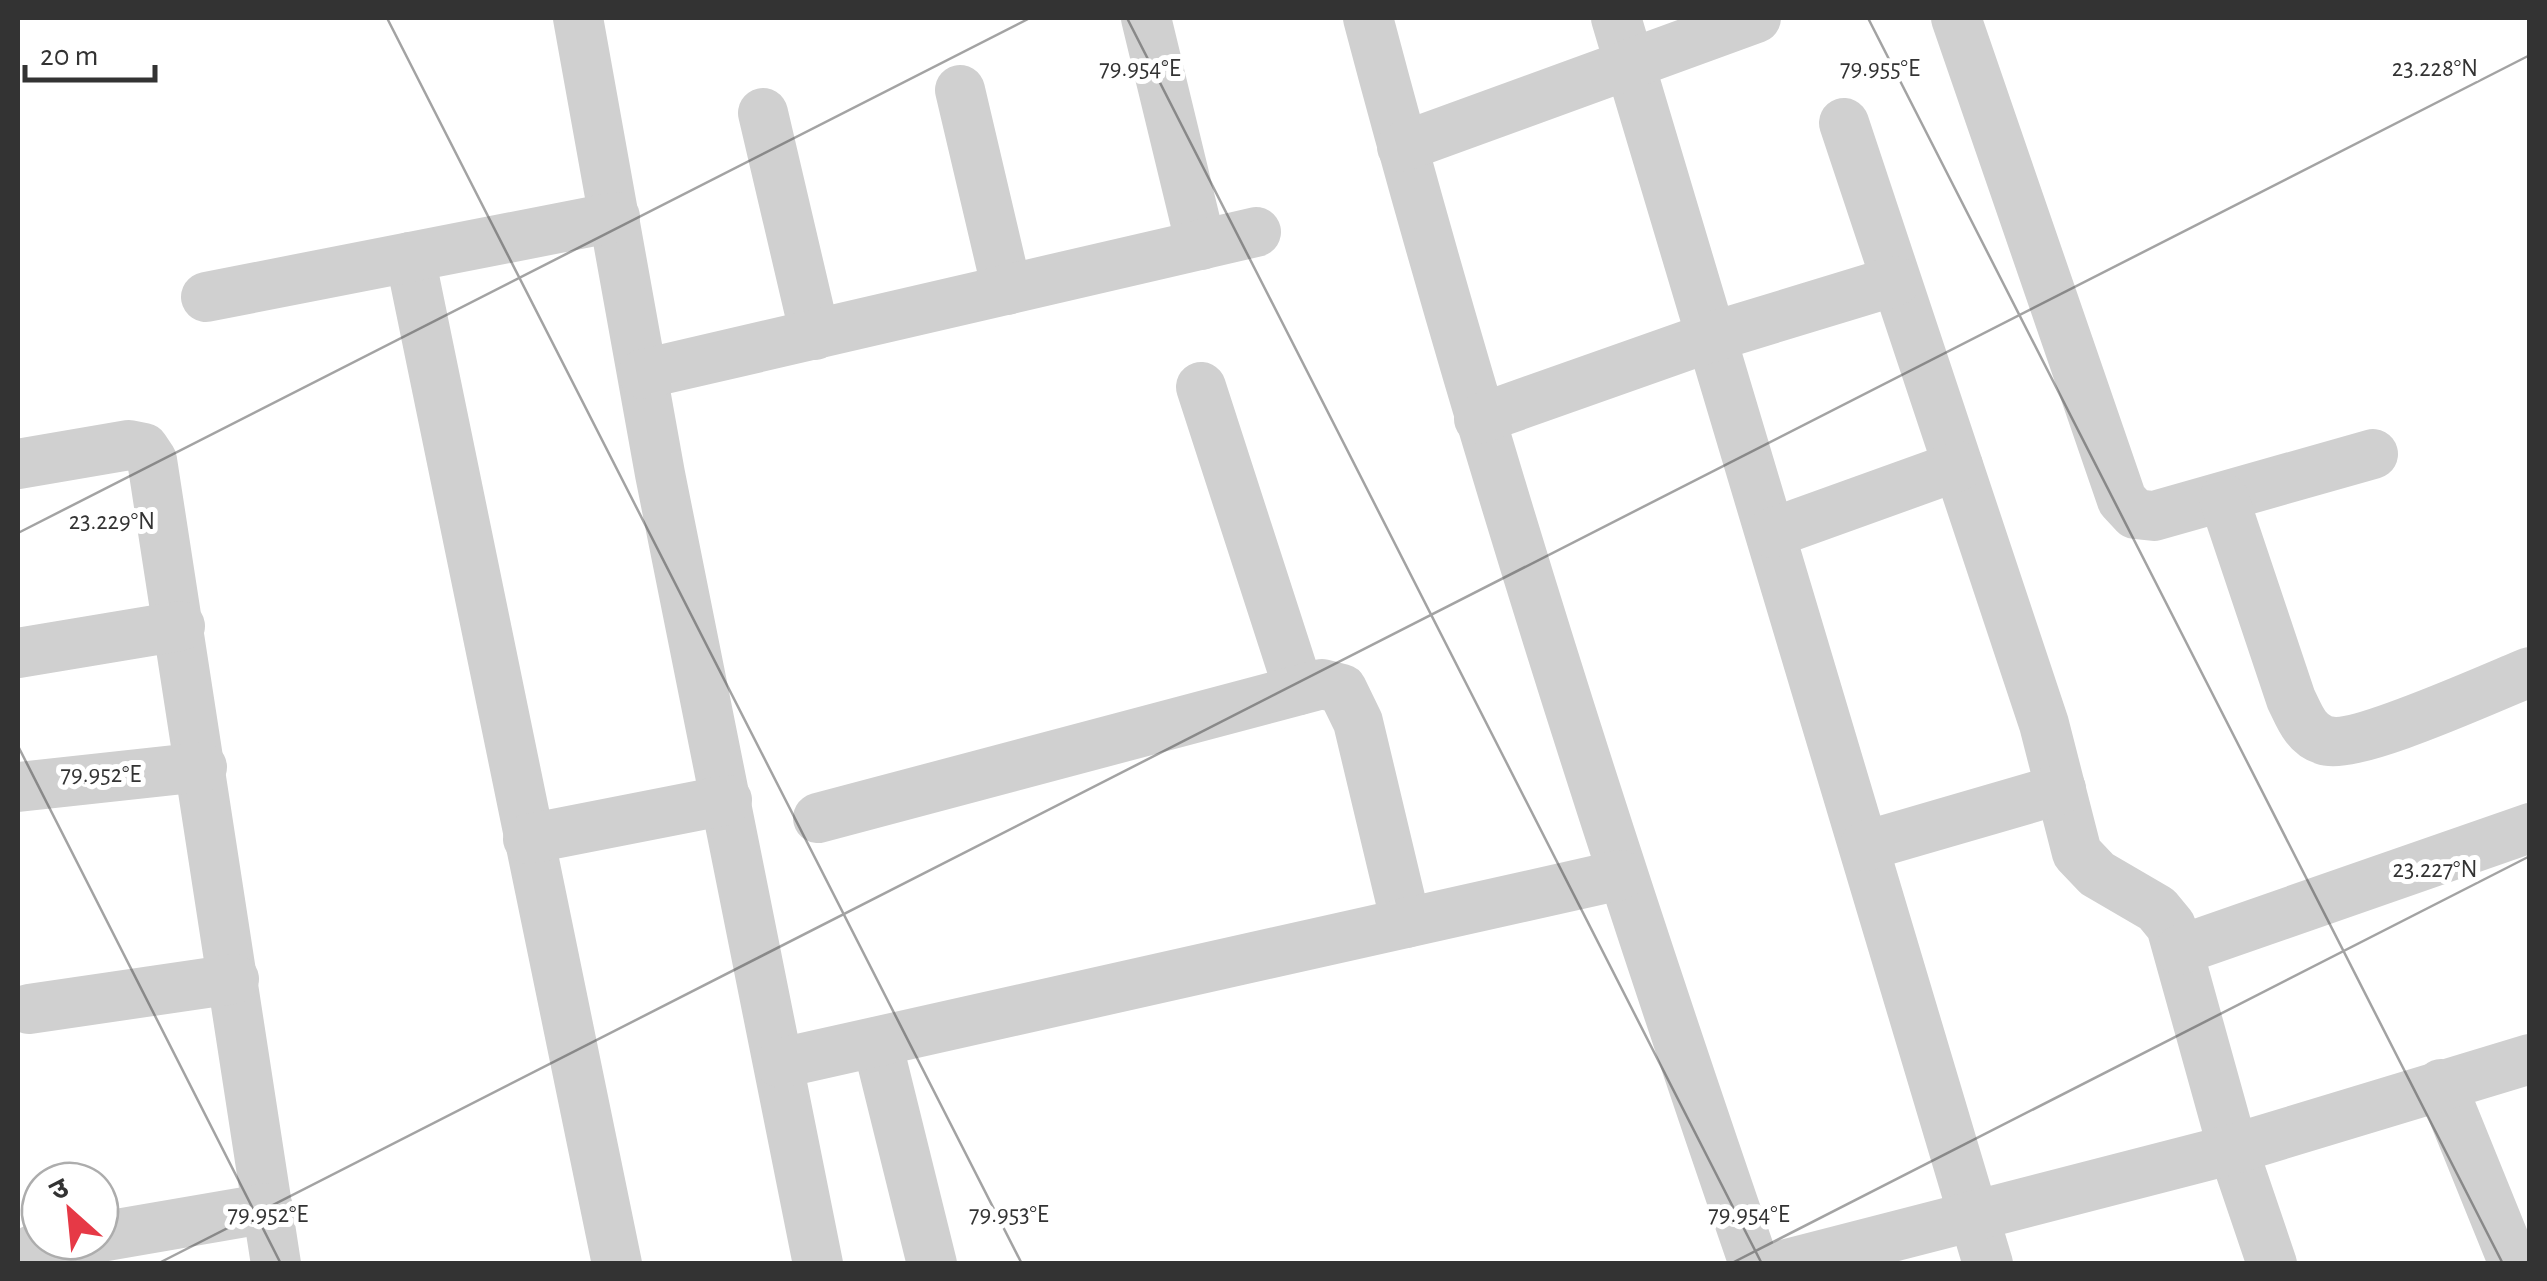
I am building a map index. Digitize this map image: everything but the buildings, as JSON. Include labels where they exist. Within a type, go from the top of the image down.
[{"type":"street","points":[[578,18],[642,374],[818,1264]]},
{"type":"street","points":[[1146,18],[1201,244]]},
{"type":"street","points":[[1368,18],[1479,419],[1620,875],[1754,1264]]},
{"type":"street","points":[[1616,18],[1708,338],[1772,533],[1988,1264]]},
{"type":"street","points":[[1402,147],[1756,18]]},
{"type":"street","points":[[1956,18],[2122,500],[2135,514],[2154,516],[2224,499],[2373,454]]},
{"type":"street","points":[[960,90],[1007,290]]},
{"type":"street","points":[[762,113],[815,334]]},
{"type":"street","points":[[1844,122],[2044,724],[2077,852],[2097,874],[2158,908],[2171,926],[2232,1149],[2272,1264]]},
{"type":"street","points":[[206,297],[615,217]]},
{"type":"street","points":[[642,374],[1256,232]]},
{"type":"street","points":[[410,257],[616,1264]]},
{"type":"street","points":[[1479,419],[1708,338],[1895,281]]},
{"type":"street","points":[[1201,387],[1299,690]]},
{"type":"street","points":[[18,464],[128,446],[144,448],[157,478],[276,1264]]},
{"type":"street","points":[[1772,533],[1958,466]]},
{"type":"street","points":[[2224,499],[2291,699],[2304,726],[2320,740],[2341,744],[2374,734],[2530,672]]},
{"type":"street","points":[[18,653],[180,626]]},
{"type":"street","points":[[818,818],[1322,684],[1342,689],[1351,702],[1406,923]]},
{"type":"street","points":[[18,787],[202,767]]},
{"type":"street","points":[[1865,846],[2061,789]]},
{"type":"street","points":[[528,839],[727,800]]},
{"type":"street","points":[[2180,950],[2530,828]]},
{"type":"street","points":[[781,1063],[1620,875]]},
{"type":"street","points":[[28,1009],[234,978]]},
{"type":"street","points":[[878,1042],[932,1264]]},
{"type":"street","points":[[1787,1264],[2232,1149],[2530,1059]]},
{"type":"street","points":[[2441,1084],[2514,1264]]},
{"type":"street","points":[[120,1234],[268,1208]]}]
